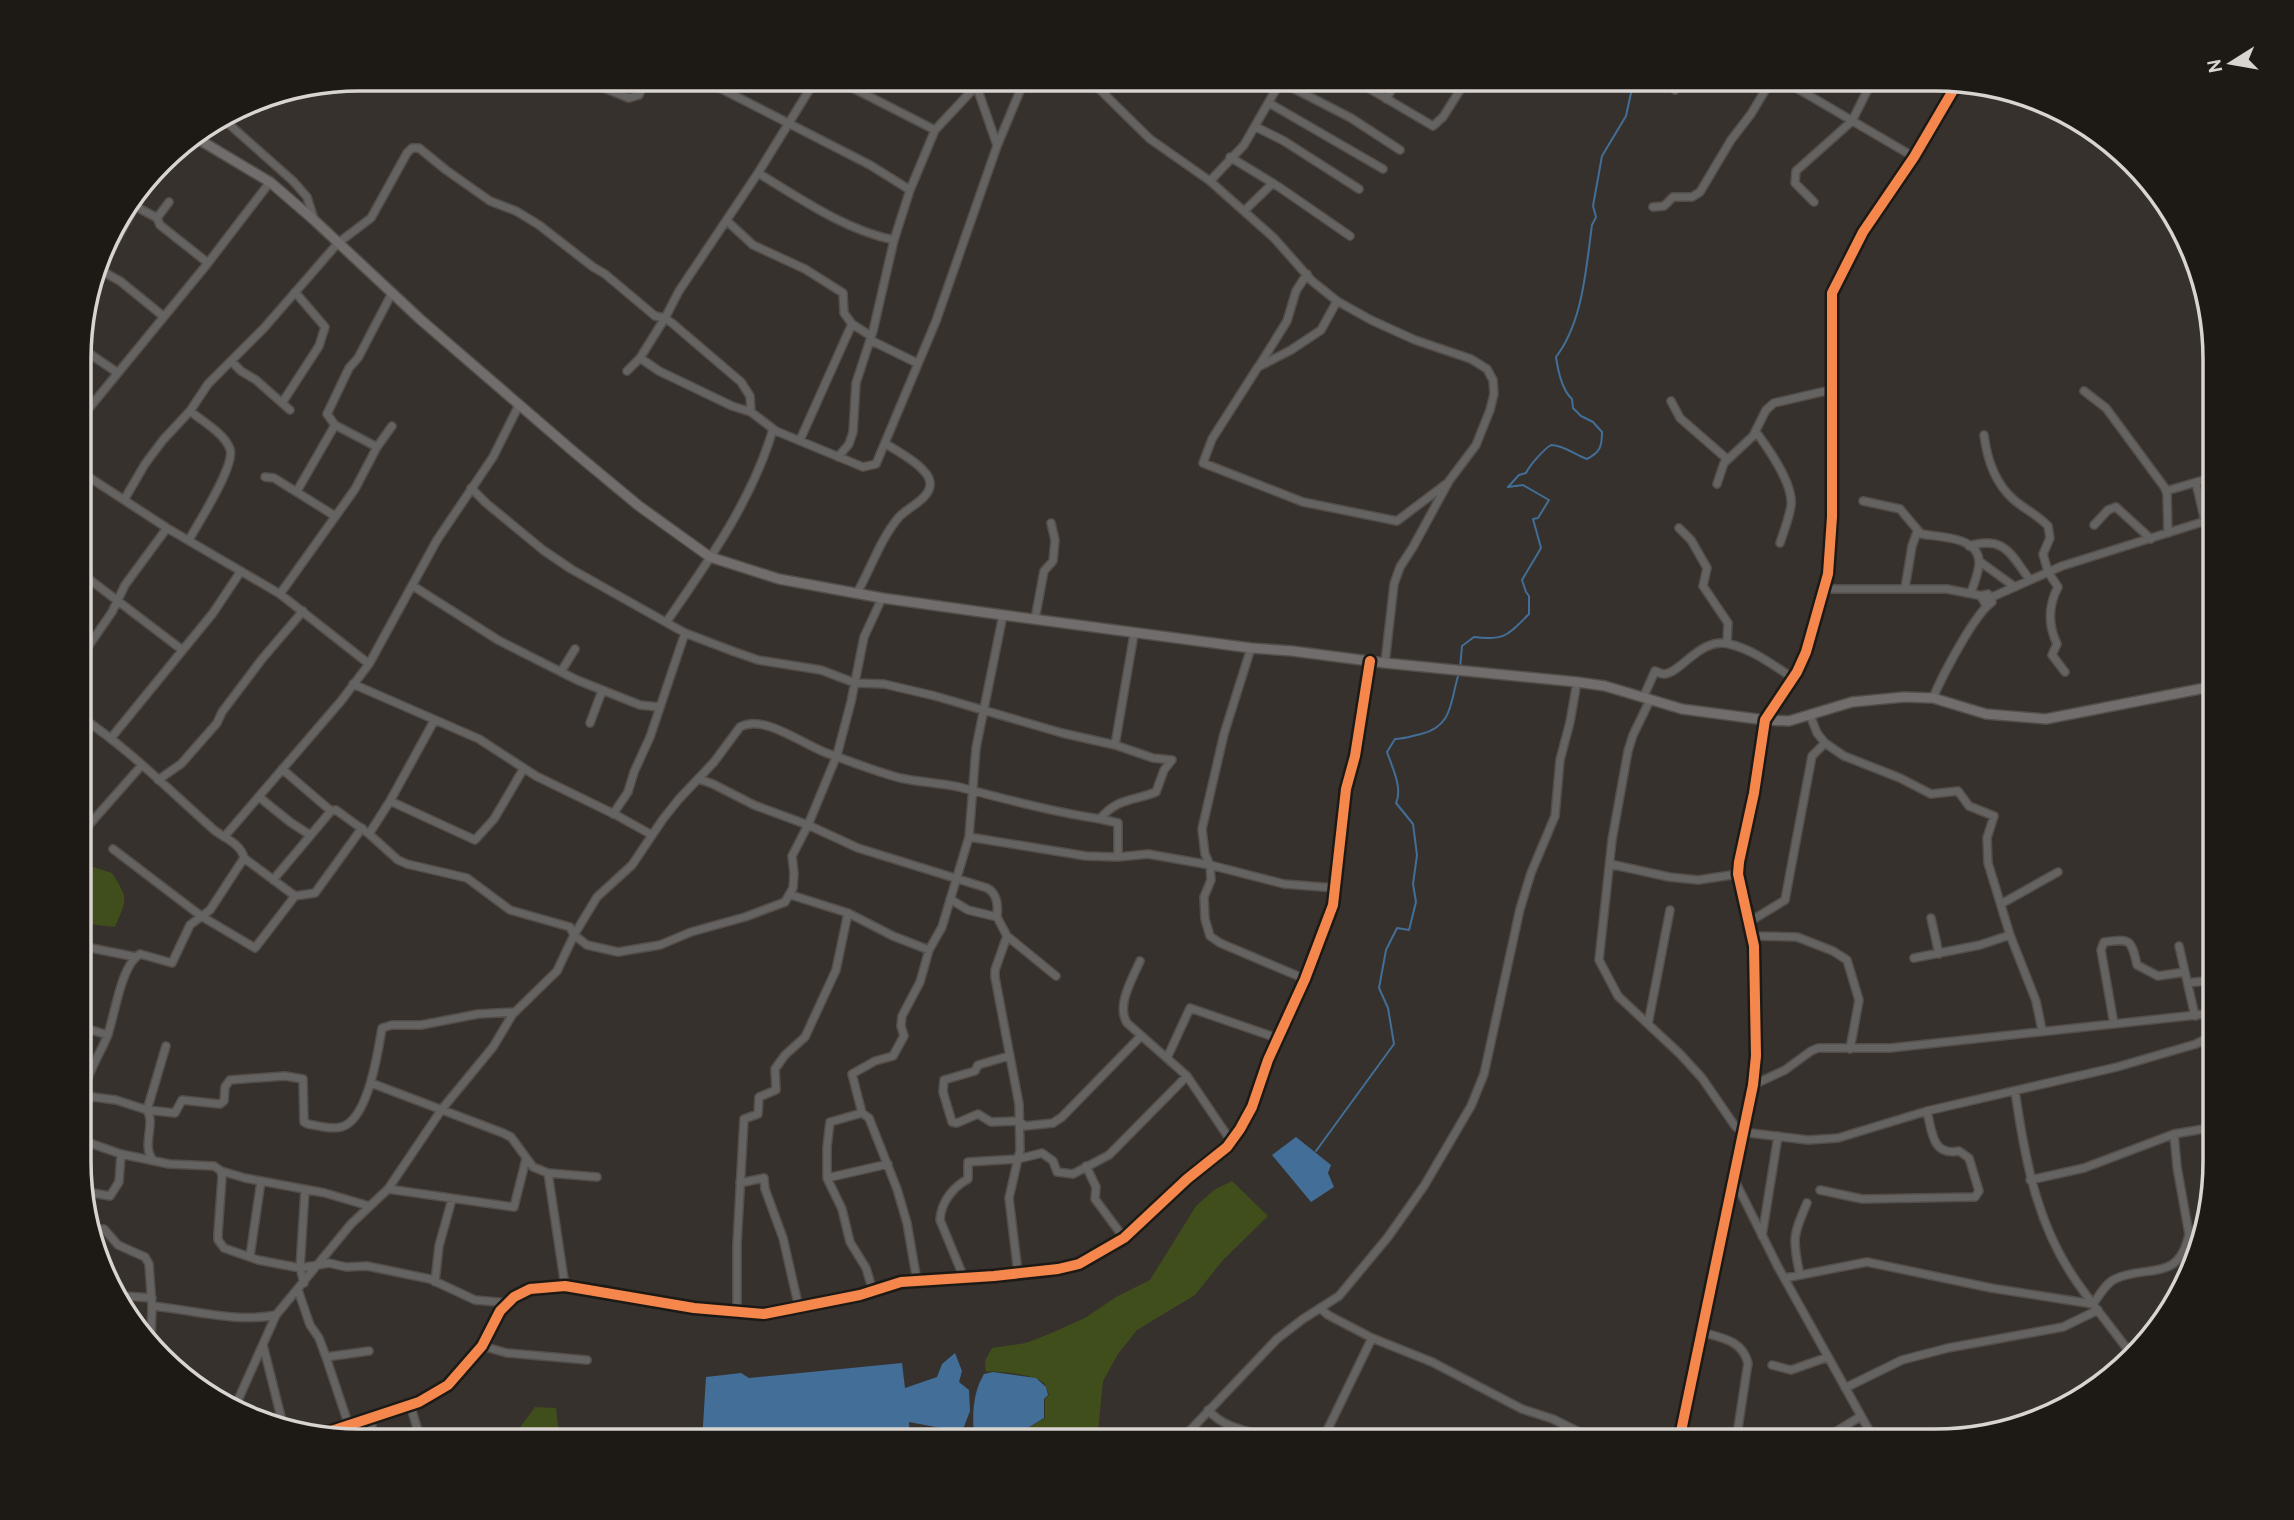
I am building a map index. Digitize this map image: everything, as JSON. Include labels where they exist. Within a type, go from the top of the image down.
[{"type":"main road","points":[[202,142],[270,182],[519,405],[639,506],[710,557],[779,579],[882,598],[1134,634],[1605,686],[1682,709],[1765,720],[1789,721],[1871,698],[1933,698],[1986,714],[2046,719],[2203,689]]},
{"type":"street","points":[[612,91],[629,98],[639,95],[640,91]]},
{"type":"street","points":[[725,91],[870,165],[910,190]]},
{"type":"street","points":[[626,371],[640,358],[679,291],[727,221],[809,91]]},
{"type":"street","points":[[859,91],[935,130]]},
{"type":"street","points":[[838,457],[849,444],[853,432],[856,383],[871,338],[894,240],[910,190],[935,130],[968,91]]},
{"type":"street","points":[[978,91],[997,146]]},
{"type":"street","points":[[640,358],[659,371],[751,412],[773,429],[863,467],[873,465],[886,444],[936,321],[997,146],[1020,91]]},
{"type":"street","points":[[1101,91],[1150,139],[1210,181],[1244,211],[1312,281],[1337,301],[1415,340],[1471,359],[1491,374],[1494,389],[1490,410],[1476,445],[1449,481],[1400,567],[1394,584],[1385,663]]},
{"type":"street","points":[[1210,181],[1244,145],[1276,91]]},
{"type":"street","points":[[1302,91],[1351,118],[1400,150]]},
{"type":"street","points":[[1372,91],[1433,126],[1443,117],[1459,91]]},
{"type":"street","points":[[1386,99],[1391,91]]},
{"type":"street","points":[[1653,207],[1664,206],[1673,197],[1692,197],[1700,192],[1764,91]]},
{"type":"street","points":[[1801,91],[1914,157]]},
{"type":"street","points":[[1814,202],[1795,183],[1796,171],[1852,121],[1867,91]]},
{"type":"street","points":[[1681,1429],[1753,1085],[1756,1044],[1752,936],[1738,874],[1755,793],[1765,720],[1793,678],[1806,652],[1828,574],[1832,517],[1832,293],[1863,232],[1914,157],[1952,92]]},
{"type":"street","points":[[1269,103],[1384,169]]},
{"type":"street","points":[[229,125],[293,181],[307,198],[314,220]]},
{"type":"street","points":[[1256,127],[1284,141],[1359,189]]},
{"type":"street","points":[[124,500],[157,448],[190,411],[208,384],[338,243],[371,218],[412,148],[419,148],[490,201],[516,211],[539,225],[605,274],[655,316],[665,318],[741,382],[750,396],[751,412]]},
{"type":"street","points":[[1230,158],[1273,183],[1350,236]]},
{"type":"street","points":[[758,173],[870,235],[894,240]]},
{"type":"street","points":[[91,406],[208,263],[270,182]]},
{"type":"street","points":[[1244,211],[1273,183]]},
{"type":"street","points":[[157,218],[169,202]]},
{"type":"street","points":[[138,208],[157,218],[160,225],[208,263]]},
{"type":"street","points":[[727,221],[753,245],[841,290],[844,313],[852,324],[871,338],[917,363]]},
{"type":"street","points":[[105,273],[120,281],[163,316]]},
{"type":"street","points":[[1307,274],[1296,291],[1287,321],[1212,439],[1203,463],[1303,502],[1392,521],[1407,516],[1449,481]]},
{"type":"street","points":[[282,403],[319,346],[325,327],[295,292]]},
{"type":"street","points":[[377,447],[335,425],[327,414],[349,368],[358,358],[392,293]]},
{"type":"street","points":[[1258,367],[1321,330],[1337,301]]},
{"type":"street","points":[[800,440],[852,324]]},
{"type":"street","points":[[91,355],[118,373]]},
{"type":"street","points":[[231,361],[290,410]]},
{"type":"street","points":[[1717,484],[1720,470],[1727,459],[1756,432],[1766,410],[1774,403],[1830,390]]},
{"type":"street","points":[[2084,391],[2106,408],[2166,491],[2168,533]]},
{"type":"street","points":[[1671,401],[1680,418],[1727,459]]},
{"type":"street","points":[[224,837],[369,664],[438,540],[493,457],[519,405]]},
{"type":"street","points":[[189,540],[229,466],[231,451],[226,442],[190,411]]},
{"type":"street","points":[[297,491],[335,425]]},
{"type":"street","points":[[280,594],[355,488],[377,447],[392,426]]},
{"type":"street","points":[[667,621],[738,509],[773,429]]},
{"type":"street","points":[[1756,432],[1782,472],[1790,492],[1791,505],[1780,543]]},
{"type":"street","points":[[1984,435],[1989,466],[2003,486],[2012,498],[2048,526],[2050,538],[2043,554],[2048,572],[2058,587],[2051,602],[2050,626],[2057,644],[2052,655],[2065,672]]},
{"type":"street","points":[[857,593],[887,534],[906,510],[926,495],[930,486],[927,474],[886,444]]},
{"type":"street","points":[[265,477],[274,478],[335,516]]},
{"type":"street","points":[[91,479],[167,528],[280,594],[369,664]]},
{"type":"street","points":[[2166,491],[2203,480]]},
{"type":"street","points":[[2196,482],[2203,512]]},
{"type":"street","points":[[471,488],[543,551],[685,633],[758,660],[821,670],[855,683],[884,684],[935,696],[1062,733],[1115,745],[1153,758],[1172,760],[1164,770],[1156,792],[1128,799],[1110,808],[1100,819]]},
{"type":"street","points":[[1864,501],[1900,509],[1917,532],[1943,535],[1969,546],[1976,552],[1979,561],[1971,593]]},
{"type":"street","points":[[2094,525],[2108,510],[2116,507],[2151,539]]},
{"type":"street","points":[[1992,597],[2048,572],[2203,522]]},
{"type":"street","points":[[1035,619],[1044,571],[1053,561],[1055,540],[1051,523]]},
{"type":"street","points":[[91,642],[118,601],[125,585],[167,528]]},
{"type":"street","points":[[1679,528],[1690,540],[1707,568],[1703,586],[1728,623],[1727,643]]},
{"type":"street","points":[[1905,588],[1917,532]]},
{"type":"street","points":[[1969,546],[1998,543],[2031,579]]},
{"type":"street","points":[[1979,561],[2015,587]]},
{"type":"street","points":[[111,738],[213,613],[242,571]]},
{"type":"street","points":[[91,581],[181,649]]},
{"type":"street","points":[[413,586],[498,639],[602,691],[640,705],[660,707]]},
{"type":"street","points":[[1825,589],[1947,589],[1983,596],[1989,594],[1992,597]]},
{"type":"street","points":[[1983,596],[1983,603],[1986,605]]},
{"type":"street","points":[[1933,698],[1940,681],[1986,605],[1992,602],[1992,597]]},
{"type":"street","points":[[273,880],[331,811],[336,810],[407,864],[471,879],[510,910],[570,927],[574,935],[587,945],[602,949],[618,952],[646,948],[785,902],[791,895],[794,873],[792,856],[808,825],[836,755],[864,637],[882,598]]},
{"type":"street","points":[[158,780],[181,764],[217,723],[222,712],[262,659],[303,611]]},
{"type":"street","points":[[917,1281],[907,1223],[888,1164],[869,1118],[862,1113],[852,1074],[875,1061],[893,1056],[904,1036],[902,1016],[920,982],[929,950],[942,927],[969,837],[976,748],[1003,615]]},
{"type":"street","points":[[613,814],[628,792],[685,633]]},
{"type":"street","points":[[1115,745],[1134,634]]},
{"type":"street","points":[[1793,678],[1760,657],[1727,643],[1708,646],[1664,674],[1654,671],[1628,751],[1609,864],[1599,960],[1618,996],[1702,1078],[1735,1126],[1742,1132],[1808,1140],[1838,1139],[1927,1111],[2117,1068],[2203,1040]]},
{"type":"street","points":[[1251,648],[1224,734],[1202,829],[1211,880],[1204,897],[1205,919],[1210,936],[1220,943],[1305,979]]},
{"type":"street","points":[[562,670],[575,649]]},
{"type":"street","points":[[337,1428],[410,1405],[449,1385],[482,1346],[494,1320],[508,1303],[530,1289],[565,1286],[694,1308],[764,1314],[873,1291],[901,1282],[1058,1269],[1079,1264],[1124,1238],[1227,1147],[1252,1107],[1268,1060],[1280,1038],[1326,928],[1335,888],[1346,789],[1355,755],[1370,661]]},
{"type":"street","points":[[1191,1429],[1277,1339],[1339,1296],[1388,1237],[1424,1186],[1471,1106],[1484,1074],[1520,909],[1531,873],[1555,816],[1560,760],[1577,682]]},
{"type":"street","points":[[353,684],[479,739],[524,768],[652,835]]},
{"type":"street","points":[[590,723],[602,691]]},
{"type":"street","points":[[1810,715],[1817,733],[1825,743],[1844,756],[1900,778],[1931,794],[1958,791],[1969,806],[1992,814],[1994,819],[1987,838],[1988,863],[2010,935],[2036,1001],[2042,1030]]},
{"type":"street","points":[[369,834],[434,721]]},
{"type":"street","points":[[238,1400],[276,1315],[351,1224],[388,1189],[442,1109],[493,1047],[515,1012],[557,971],[574,935],[597,897],[632,865],[679,799],[699,779],[740,727],[753,722],[772,727],[800,741],[901,778],[1118,823],[1118,857]]},
{"type":"street","points":[[91,724],[111,738],[239,848],[244,858],[295,896],[319,890],[362,828]]},
{"type":"street","points":[[1749,922],[1785,900],[1812,756],[1825,743]]},
{"type":"street","points":[[91,823],[141,766]]},
{"type":"street","points":[[390,801],[475,840],[494,820],[524,768]]},
{"type":"street","points":[[282,769],[331,811]]},
{"type":"street","points":[[699,779],[859,848],[992,890],[998,907],[997,917],[1007,936],[1056,976]]},
{"type":"street","points":[[259,797],[310,835]]},
{"type":"street","points":[[969,837],[1086,856],[1118,857],[1141,853],[1210,865],[1283,884],[1335,888]]},
{"type":"street","points":[[113,849],[201,916],[256,948],[295,896]]},
{"type":"street","points":[[91,948],[136,957],[146,954],[172,963],[190,925],[210,910],[244,858]]},
{"type":"street","points":[[1609,864],[1669,877],[1698,880],[1738,874]]},
{"type":"street","points":[[2001,904],[2058,872]]},
{"type":"street","points":[[791,895],[848,913],[893,936],[929,950]]},
{"type":"street","points":[[950,899],[968,910],[997,917]]},
{"type":"street","points":[[1648,1024],[1670,910]]},
{"type":"street","points":[[737,1313],[744,1119],[758,1114],[759,1097],[776,1090],[775,1069],[785,1055],[805,1037],[836,970],[848,913]]},
{"type":"street","points":[[1931,918],[1939,954]]},
{"type":"street","points":[[1914,958],[1980,945],[2010,935]]},
{"type":"street","points":[[1007,936],[995,977],[1019,1104],[1018,1159],[1009,1198],[1018,1273]]},
{"type":"street","points":[[1752,936],[1802,938],[1847,960],[1859,1000],[1850,1049]]},
{"type":"street","points":[[2114,1024],[2101,950],[2104,942],[2126,940],[2132,945],[2137,965],[2158,976],[2185,972]]},
{"type":"street","points":[[2179,946],[2195,1016]]},
{"type":"street","points":[[91,1068],[108,1035],[128,971],[136,957]]},
{"type":"street","points":[[1140,961],[1123,1004],[1122,1015],[1126,1023],[1187,1076],[1231,1140]]},
{"type":"street","points":[[2188,983],[2203,981]]},
{"type":"street","points":[[1167,1058],[1190,1008],[1280,1038]]},
{"type":"street","points":[[91,1097],[116,1100],[147,1110],[175,1113],[182,1100],[220,1104],[224,1101],[225,1087],[230,1080],[285,1076],[303,1079],[304,1122],[337,1128],[350,1122],[359,1110],[371,1083],[382,1028],[392,1025],[421,1025],[485,1013],[515,1012]]},
{"type":"street","points":[[1753,1085],[1784,1070],[1818,1048],[1890,1048],[2203,1015]]},
{"type":"street","points":[[91,1030],[108,1035]]},
{"type":"street","points":[[1009,1056],[978,1065],[975,1071],[944,1080],[942,1086],[952,1122],[957,1123],[978,1115],[991,1122],[1019,1121],[1025,1126],[1053,1123],[1141,1036]]},
{"type":"street","points":[[154,1160],[149,1155],[151,1118],[147,1110],[166,1046]]},
{"type":"street","points":[[964,1278],[941,1226],[940,1211],[955,1186],[968,1179],[968,1162],[1018,1159],[1042,1153],[1053,1161],[1057,1172],[1073,1174],[1109,1155],[1187,1076]]},
{"type":"street","points":[[371,1083],[503,1132],[511,1137],[533,1167],[548,1173],[597,1177]]},
{"type":"street","points":[[2015,1091],[2030,1180],[2046,1224],[2068,1269],[2127,1349]]},
{"type":"street","points":[[1820,1190],[1862,1199],[1975,1197],[1979,1191],[1969,1158],[1959,1151],[1948,1153],[1939,1149],[1932,1135],[1927,1111]]},
{"type":"street","points":[[862,1113],[830,1122],[825,1171],[842,1209],[850,1242],[866,1268],[873,1291]]},
{"type":"street","points":[[2030,1180],[2084,1168],[2174,1134],[2203,1130]]},
{"type":"street","points":[[1845,1388],[1902,1360],[1948,1348],[2076,1323],[2095,1307],[2116,1278],[2154,1272],[2176,1262],[2187,1244],[2189,1234],[2174,1134]]},
{"type":"street","points":[[1762,1237],[1778,1136]]},
{"type":"street","points":[[91,1144],[121,1154],[169,1164],[214,1166],[220,1171],[325,1193],[369,1206]]},
{"type":"street","points":[[93,1193],[110,1196],[119,1182],[121,1154]]},
{"type":"street","points":[[388,1189],[514,1207],[526,1158]]},
{"type":"street","points":[[827,1178],[888,1164]]},
{"type":"street","points":[[1086,1166],[1096,1187],[1095,1199],[1124,1238]]},
{"type":"street","points":[[220,1171],[222,1177],[218,1240],[224,1248],[300,1268],[329,1263],[367,1266],[435,1282],[475,1300],[508,1303]]},
{"type":"street","points":[[548,1173],[565,1286]]},
{"type":"street","points":[[1733,1177],[1762,1237],[1868,1429]]},
{"type":"street","points":[[740,1183],[764,1178],[765,1189],[783,1238],[799,1308]]},
{"type":"street","points":[[250,1256],[261,1181]]},
{"type":"street","points":[[304,1283],[300,1268],[305,1190]]},
{"type":"street","points":[[435,1282],[439,1246],[452,1199]]},
{"type":"street","points":[[1800,1275],[1793,1240],[1794,1231],[1807,1203]]},
{"type":"street","points":[[100,1229],[104,1229],[118,1245],[145,1257],[149,1264],[151,1331]]},
{"type":"street","points":[[1785,1278],[1867,1262],[2095,1307]]},
{"type":"street","points":[[298,1290],[310,1325],[319,1338],[348,1423]]},
{"type":"street","points":[[128,1297],[227,1317],[257,1319],[276,1315]]},
{"type":"street","points":[[488,1303],[494,1320]]},
{"type":"street","points":[[1320,1308],[1372,1338],[1432,1362],[1522,1409],[1573,1429]]},
{"type":"street","points":[[1701,1332],[1734,1342],[1746,1357],[1748,1363],[1738,1429]]},
{"type":"street","points":[[1328,1429],[1372,1338]]},
{"type":"street","points":[[262,1343],[281,1418]]},
{"type":"street","points":[[482,1346],[507,1353],[587,1360]]},
{"type":"street","points":[[326,1357],[369,1352]]},
{"type":"street","points":[[1772,1365],[1791,1370],[1828,1357]]},
{"type":"street","points":[[410,1405],[417,1429]]},
{"type":"street","points":[[1208,1410],[1219,1421],[1241,1429]]},
{"type":"street","points":[[371,1416],[372,1429]]},
{"type":"street","points":[[1840,1429],[1861,1416]]},
{"type":"green space","points":[[91,866],[112,873],[124,894],[124,904],[115,927],[91,924]]},
{"type":"green space","points":[[1232,1181],[1268,1216],[1223,1260],[1195,1295],[1137,1330],[1118,1354],[1103,1381],[1098,1429],[1027,1429],[1045,1418],[1045,1399],[1049,1395],[1046,1387],[1037,1379],[1014,1373],[986,1372],[985,1361],[992,1348],[1026,1343],[1049,1334],[1085,1318],[1116,1297],[1150,1280],[1196,1206],[1214,1190]]},
{"type":"green space","points":[[535,1407],[556,1408],[558,1427],[562,1429],[519,1429]]},
{"type":"water","points":[[1296,1137],[1331,1165],[1328,1173],[1334,1187],[1311,1202],[1272,1155]]},
{"type":"water","points":[[955,1353],[962,1371],[959,1382],[969,1390],[970,1411],[963,1429],[946,1429],[909,1422],[909,1429],[703,1429],[706,1377],[741,1373],[749,1378],[902,1363],[905,1388],[937,1377],[942,1364]]},
{"type":"water","points":[[993,1372],[1036,1378],[1046,1387],[1048,1395],[1044,1399],[1044,1418],[1026,1429],[974,1429],[975,1396],[984,1374]]},
{"type":"waterway","points":[[1460,668],[1462,646],[1474,637],[1493,638],[1505,635],[1529,614],[1529,596],[1522,580],[1541,548],[1533,519],[1538,518],[1549,500],[1523,485],[1508,487],[1519,475],[1526,473],[1551,445],[1565,448],[1587,459],[1595,454],[1601,445],[1602,432],[1573,408],[1572,399],[1561,380],[1556,357],[1572,328],[1582,294],[1592,225],[1596,217],[1593,206],[1602,156],[1626,116],[1631,91]]},
{"type":"waterway","points":[[1316,1151],[1394,1044],[1388,1008],[1379,988],[1386,950],[1397,928],[1409,930],[1416,902],[1413,884],[1417,855],[1413,824],[1396,803],[1398,784],[1387,752],[1395,739],[1421,734],[1440,725],[1449,711],[1459,673]]},
{"type":"cycle path","points":[[1681,1429],[1753,1085],[1756,1056],[1754,946],[1738,874],[1739,862],[1754,793],[1765,720],[1797,672],[1806,652],[1828,574],[1832,517],[1832,293],[1863,232],[1914,157],[1952,92]]},
{"type":"cycle path","points":[[340,1428],[419,1402],[448,1385],[482,1346],[500,1311],[514,1297],[530,1289],[565,1286],[694,1308],[764,1314],[860,1295],[901,1282],[1058,1269],[1079,1264],[1124,1238],[1187,1179],[1227,1147],[1252,1107],[1268,1060],[1305,979],[1333,905],[1346,789],[1355,756],[1370,661]]}]
